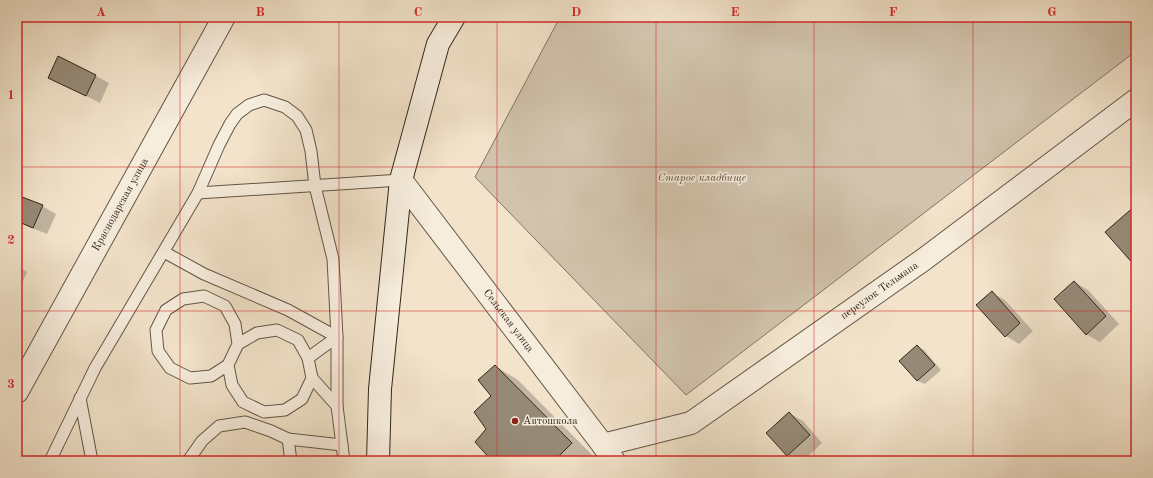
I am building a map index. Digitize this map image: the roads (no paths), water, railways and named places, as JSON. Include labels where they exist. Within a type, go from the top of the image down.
[{"type":"street","name":"Краснодарская улица","points":[[17,392],[224,17]]},
{"type":"street","points":[[378,461],[380,389],[402,180],[438,44],[454,17]]},
{"type":"street","name":"переулок Тельмана","points":[[609,453],[691,423],[923,260],[1136,100]]},
{"type":"street","name":"Сельская улица","points":[[402,180],[609,453]]},
{"type":"lane","points":[[50,461],[95,368],[198,193],[230,124],[237,114],[249,105],[264,100],[285,107],[297,116],[306,130],[311,151],[314,186],[333,259],[337,406],[344,461]]},
{"type":"lane","points":[[198,193],[402,180]]},
{"type":"lane","points":[[164,252],[204,274],[288,310],[336,337]]},
{"type":"lane","points":[[204,296],[225,306],[235,324],[238,344],[228,365],[211,376],[190,378],[170,368],[158,351],[156,330],[166,310],[183,298],[204,296]]},
{"type":"lane","points":[[238,344],[257,333],[277,330],[298,340],[308,358],[312,378],[337,406]]},
{"type":"lane","points":[[308,358],[336,337]]},
{"type":"lane","points":[[228,365],[232,385],[244,402],[264,412],[285,410],[302,399],[312,378]]},
{"type":"lane","points":[[80,398],[92,461]]},
{"type":"lane","points":[[188,461],[202,440],[219,426],[244,422],[271,431],[288,439],[342,445]]},
{"type":"lane","points":[[288,439],[291,461]]},
{"type":"place","name":"Автошкола","points":[[515,421]]},
{"type":"park label","name":"Старое кладбище","points":[[702,178]]}]
